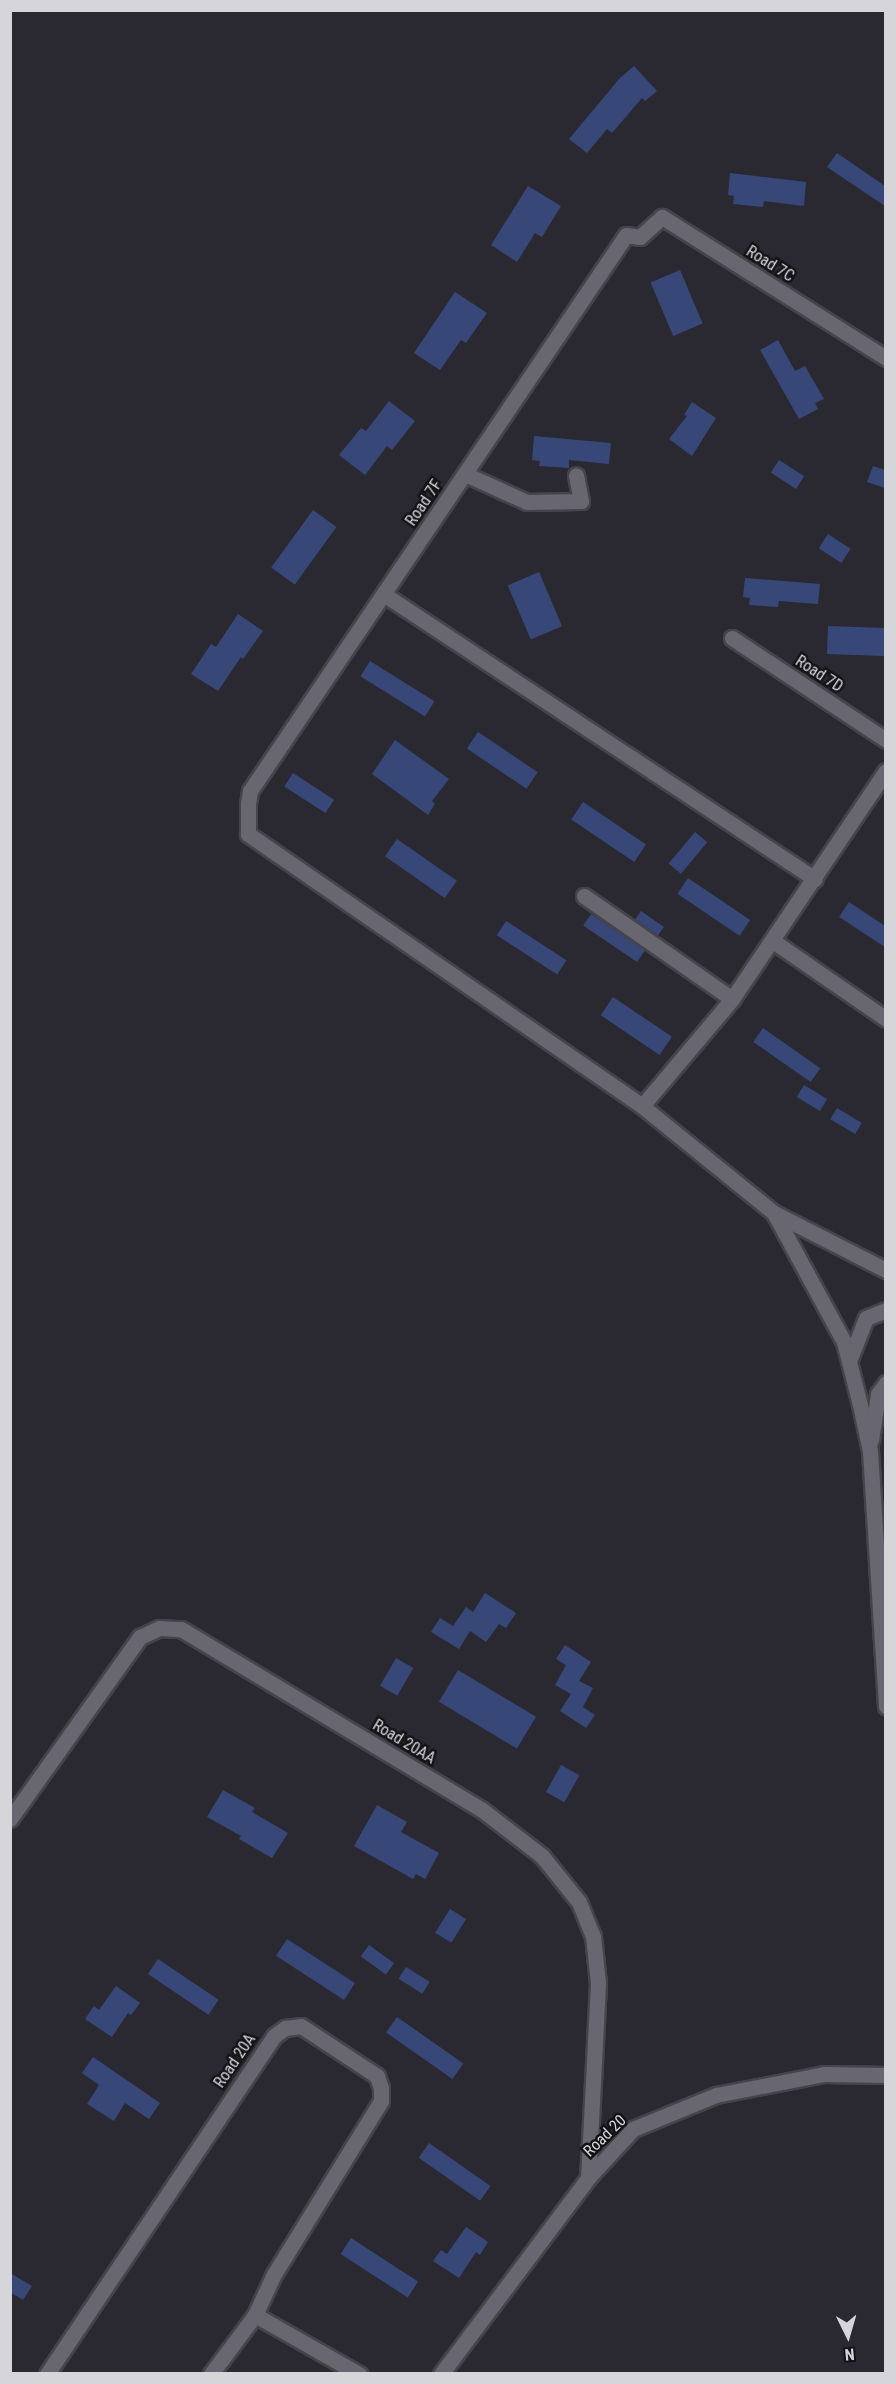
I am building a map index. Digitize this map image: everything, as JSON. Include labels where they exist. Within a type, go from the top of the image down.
[{"type":"street","name":"Road 7C","points":[[640,237],[662,217],[885,358]]},
{"type":"street","name":"Road 7F","points":[[640,237],[626,235],[385,595],[250,791],[248,834],[642,1106]]},
{"type":"street","points":[[465,474],[527,502],[581,501],[576,475]]},
{"type":"street","points":[[385,595],[815,879]]},
{"type":"street","name":"Road 7D","points":[[732,638],[885,740]]},
{"type":"street","points":[[885,771],[815,879],[732,999],[642,1106],[774,1213],[885,1270]]},
{"type":"street","points":[[584,896],[732,999]]},
{"type":"street","points":[[773,941],[885,1018]]},
{"type":"street","points":[[774,1213],[844,1342],[870,1451],[885,1707]]},
{"type":"street","points":[[849,1361],[866,1318],[885,1310]]},
{"type":"street","points":[[870,1451],[878,1394],[885,1383]]},
{"type":"street","name":"Road 20AA","points":[[10,1819],[140,1637],[159,1628],[181,1629],[482,1809],[542,1856],[579,1902],[593,1936],[598,1983],[588,2178]]},
{"type":"street","name":"Road 20A","points":[[47,2373],[273,2036],[285,2028],[302,2026],[377,2076],[381,2088],[381,2101],[274,2274],[255,2315],[211,2373]]},
{"type":"street","name":"Road 20","points":[[441,2373],[588,2178],[633,2129],[716,2095],[824,2074],[885,2076]]},
{"type":"street","points":[[255,2315],[344,2368],[359,2373]]},
{"type":"building","points":[[634,66],[657,91],[645,101],[642,98],[612,133],[607,129],[587,153],[569,139],[620,78]]},
{"type":"building","points":[[837,153],[885,186],[885,206],[827,167]]},
{"type":"building","points":[[730,173],[806,182],[804,206],[764,201],[763,207],[733,204],[734,196],[728,195]]},
{"type":"building","points":[[528,186],[561,206],[542,237],[535,233],[517,262],[491,245]]},
{"type":"building","points":[[680,270],[703,323],[673,336],[651,283]]},
{"type":"building","points":[[455,292],[487,313],[466,343],[461,340],[440,370],[414,353]]},
{"type":"building","points":[[778,340],[795,371],[805,366],[824,399],[815,403],[818,409],[799,419],[760,350]]},
{"type":"building","points":[[389,401],[415,421],[392,450],[387,446],[365,475],[339,455],[361,428],[366,431]]},
{"type":"building","points":[[692,402],[716,418],[692,456],[669,439],[687,416],[684,415]]},
{"type":"building","points":[[534,436],[611,443],[609,464],[569,460],[569,468],[539,466],[540,461],[532,460]]},
{"type":"building","points":[[779,460],[804,476],[796,489],[771,473]]},
{"type":"building","points":[[873,466],[885,470],[885,488],[867,482]]},
{"type":"building","points":[[313,510],[336,527],[295,584],[271,567]]},
{"type":"building","points":[[828,534],[851,549],[841,563],[819,548]]},
{"type":"building","points":[[539,572],[562,626],[531,640],[508,585]]},
{"type":"building","points":[[745,578],[820,584],[818,604],[779,601],[778,607],[749,605],[750,598],[743,597]]},
{"type":"building","points":[[238,614],[263,631],[243,659],[241,657],[218,691],[191,674],[211,644],[216,647]]},
{"type":"building","points":[[828,626],[885,628],[884,656],[827,654]]},
{"type":"building","points":[[370,661],[434,701],[425,717],[360,676]]},
{"type":"building","points":[[478,732],[538,772],[527,789],[467,749]]},
{"type":"building","points":[[395,740],[449,779],[432,801],[435,804],[428,815],[372,774]]},
{"type":"building","points":[[293,773],[334,800],[325,813],[284,786]]},
{"type":"building","points":[[583,802],[646,844],[634,862],[571,819]]},
{"type":"building","points":[[695,832],[707,842],[681,874],[669,863]]},
{"type":"building","points":[[397,839],[457,881],[445,898],[385,856]]},
{"type":"building","points":[[688,878],[750,920],[740,936],[677,894]]},
{"type":"building","points":[[849,902],[885,926],[885,947],[839,917]]},
{"type":"building","points":[[641,911],[664,927],[658,935],[635,919]]},
{"type":"building","points":[[591,914],[645,950],[637,962],[583,926]]},
{"type":"building","points":[[506,921],[566,960],[557,974],[497,935]]},
{"type":"building","points":[[613,997],[672,1037],[660,1055],[601,1015]]},
{"type":"building","points":[[763,1028],[820,1068],[811,1082],[753,1042]]},
{"type":"building","points":[[804,1085],[827,1099],[820,1111],[797,1097]]},
{"type":"building","points":[[837,1108],[862,1123],[855,1134],[830,1119]]},
{"type":"building","points":[[485,1593],[516,1613],[506,1628],[499,1624],[486,1642],[470,1631],[459,1649],[431,1632],[440,1618],[453,1626],[466,1607],[473,1612]]},
{"type":"building","points":[[565,1645],[591,1662],[579,1681],[593,1688],[583,1707],[595,1715],[586,1728],[560,1711],[571,1694],[555,1685],[566,1665],[556,1659]]},
{"type":"building","points":[[396,1658],[413,1668],[397,1696],[380,1686]]},
{"type":"building","points":[[458,1670],[536,1717],[517,1749],[439,1702]]},
{"type":"building","points":[[561,1765],[579,1775],[564,1802],[546,1792]]},
{"type":"building","points":[[223,1790],[255,1808],[252,1812],[288,1833],[272,1858],[239,1839],[241,1836],[207,1817]]},
{"type":"building","points":[[377,1805],[407,1822],[401,1832],[439,1853],[425,1879],[416,1874],[413,1879],[354,1846]]},
{"type":"building","points":[[450,1909],[466,1919],[451,1943],[435,1933]]},
{"type":"building","points":[[287,1939],[355,1983],[344,2000],[276,1956]]},
{"type":"building","points":[[369,1945],[394,1963],[386,1975],[361,1956]]},
{"type":"building","points":[[158,1959],[219,2000],[208,2015],[148,1974]]},
{"type":"building","points":[[406,1967],[430,1982],[422,1994],[399,1979]]},
{"type":"building","points":[[116,1986],[140,2003],[131,2015],[128,2013],[112,2037],[85,2019],[94,2006],[99,2010]]},
{"type":"building","points":[[397,2017],[463,2063],[452,2079],[386,2033]]},
{"type":"building","points":[[93,2057],[160,2103],[149,2119],[125,2103],[114,2121],[87,2104],[99,2085],[82,2073]]},
{"type":"building","points":[[429,2143],[490,2186],[480,2201],[419,2158]]},
{"type":"building","points":[[466,2227],[488,2242],[480,2255],[476,2252],[459,2278],[433,2261],[441,2250],[447,2254]]},
{"type":"building","points":[[351,2238],[418,2282],[408,2298],[341,2254]]},
{"type":"building","points":[[10,2273],[32,2286],[23,2300],[10,2292]]}]
